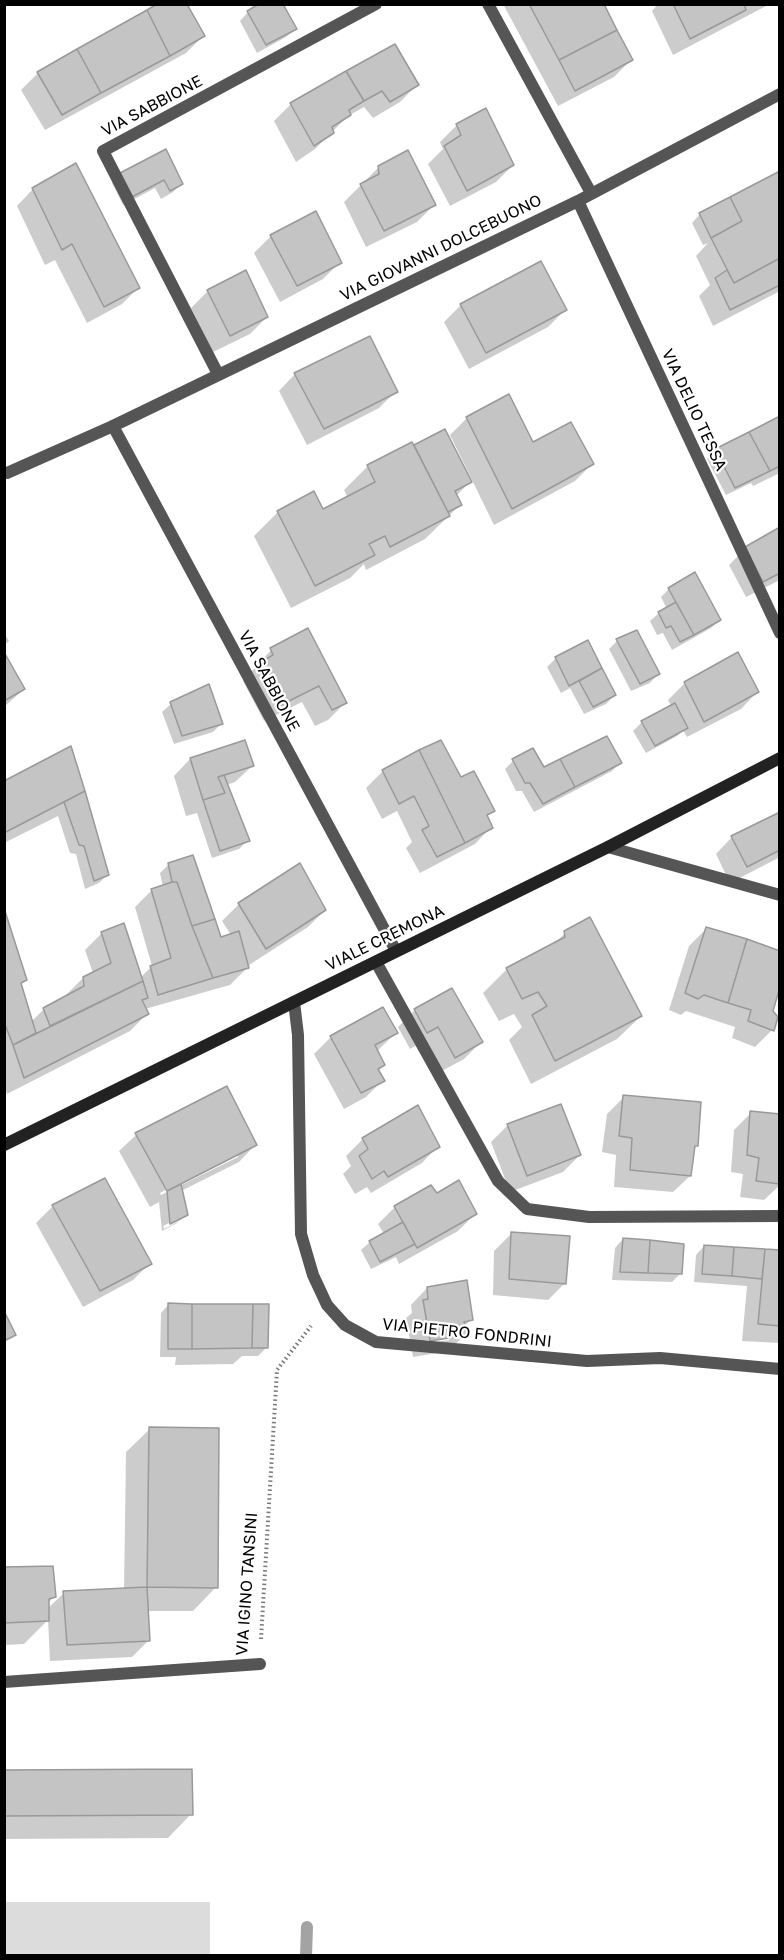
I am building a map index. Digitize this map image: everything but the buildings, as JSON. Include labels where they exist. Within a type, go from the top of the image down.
[{"type":"main road","name":"VIALE CREMONA","points":[[4,1145],[608,847],[780,758]]},
{"type":"street","name":"VIA SABBIONE","points":[[218,374],[102,151],[376,4]]},
{"type":"street","points":[[488,4],[591,194]]},
{"type":"street","name":"VIA GIOVANNI DOLCEBUONO","points":[[7,472],[112,426],[578,201],[780,94]]},
{"type":"street","name":"VIA DELIO TESSA","points":[[578,201],[780,633]]},
{"type":"street","name":"VIA SABBIONE","points":[[112,426],[396,951]]},
{"type":"street","points":[[608,847],[780,895]]},
{"type":"street","points":[[376,962],[498,1181],[527,1209],[589,1217],[780,1216]]},
{"type":"street","name":"VIA PIETRO FONDRINI","points":[[294,1002],[297,1035],[301,1234],[313,1275],[327,1305],[345,1325],[376,1342],[587,1361],[660,1358],[780,1369]]},
{"type":"street","name":"VIA IGINO TANSINI","points":[[4,1682],[260,1664]]},
{"type":"path","name":"VIA IGINO TANSINI","points":[[260,1664],[277,1370],[327,1305]]},
{"type":"shaded area","points":[[4,1902],[210,1902],[210,1955],[5,1955]]},
{"type":"waterway","points":[[306,1956],[307,1927]]}]
